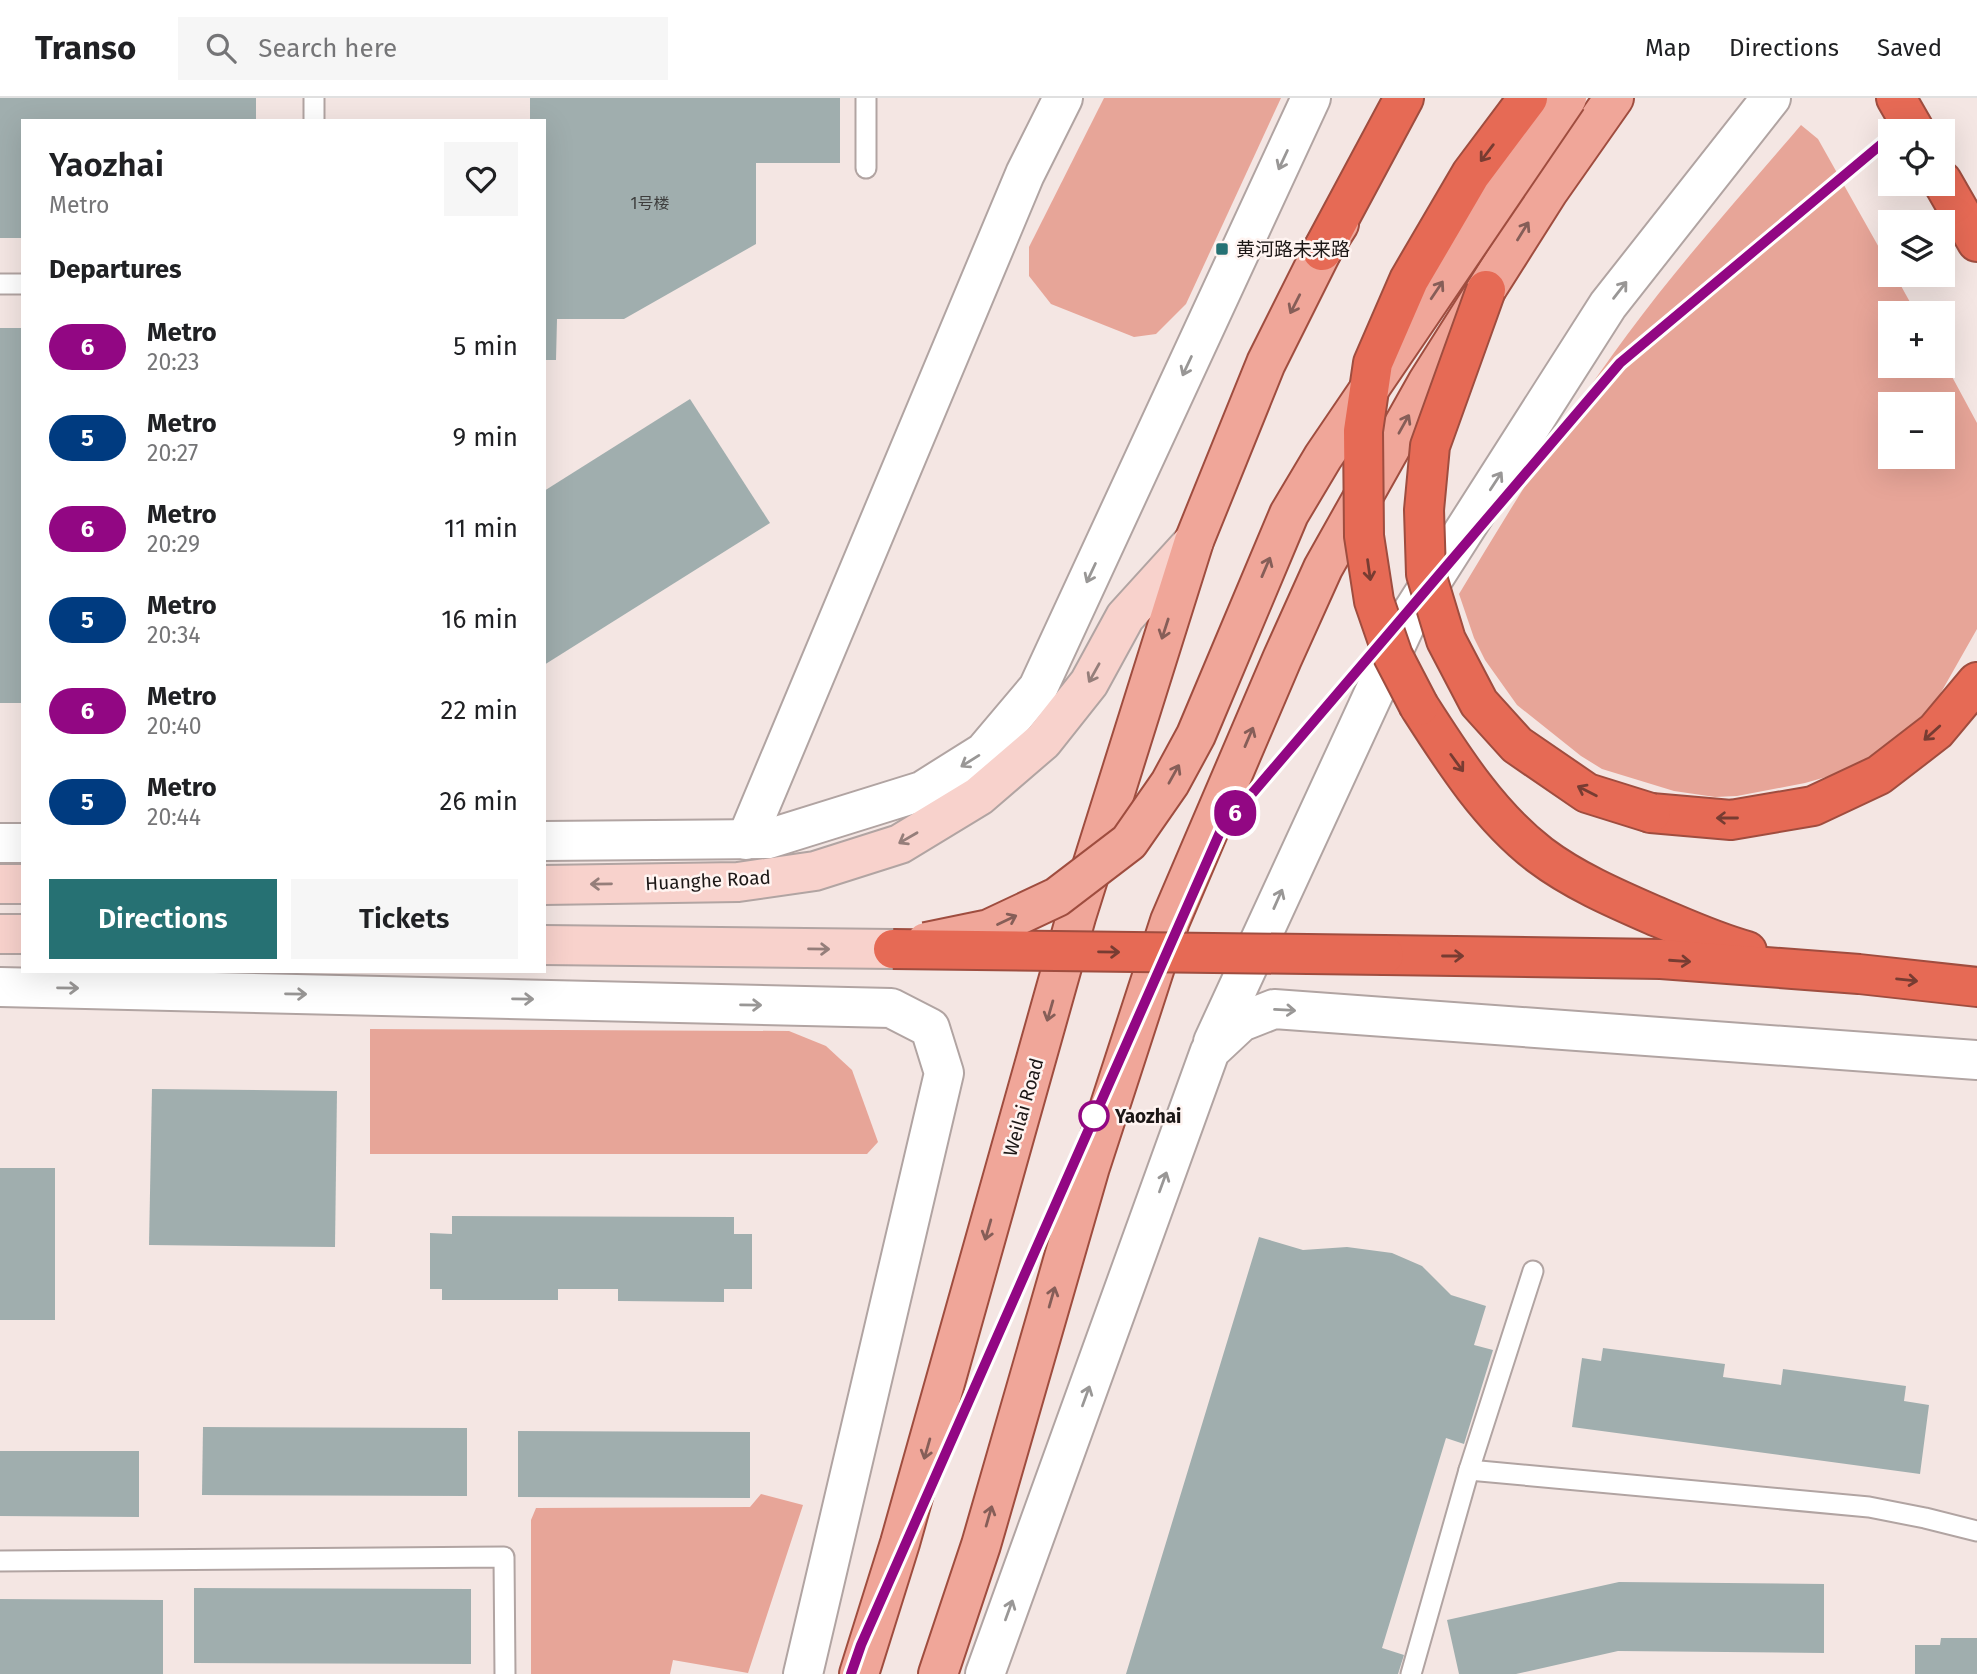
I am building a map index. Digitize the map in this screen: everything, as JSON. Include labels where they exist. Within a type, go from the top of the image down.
[{"type":"highway","points":[[1322,251],[1404,98]]},
{"type":"highway","points":[[1528,98],[1471,174],[1409,280],[1373,363],[1363,430],[1364,536],[1374,601],[1392,656],[1419,706],[1456,763],[1488,803],[1540,855],[1602,892],[1718,943],[1818,971]]},
{"type":"highway","points":[[1896,98],[1907,119]]},
{"type":"highway","points":[[1951,196],[1977,242]]},
{"type":"highway","points":[[1486,289],[1430,446],[1424,510],[1426,574],[1446,640],[1479,703],[1517,745],[1587,793],[1651,813],[1731,820],[1813,806],[1879,775],[1936,731],[1977,682]]},
{"type":"highway","points":[[893,949],[1661,959],[1977,987]]},
{"type":"main road","name":"Weilai Road","points":[[859,1674],[901,1543],[1076,917],[1194,541],[1266,363],[1322,251],[1417,98]]},
{"type":"main road","points":[[546,945],[893,949],[989,929],[1057,897],[1129,842],[1170,783],[1196,735],[1289,513],[1322,457],[1567,98]]},
{"type":"main road","points":[[938,1674],[981,1545],[1090,1167],[1170,921],[1282,659],[1323,568],[1427,383],[1548,192],[1614,98]]},
{"type":"main road","name":"Huanghe Road","points":[[546,885],[738,882],[815,871],[900,844],[979,796],[1043,741],[1089,683],[1125,617],[1194,541]]},
{"type":"main road","points":[[0,884],[21,884]]},
{"type":"main road","points":[[0,934],[21,934]]},
{"type":"street","points":[[746,840],[1025,174],[1063,98]]},
{"type":"street","points":[[546,841],[768,839],[922,791],[984,752],[1038,688],[1311,98]]},
{"type":"street","points":[[985,1674],[1210,1051],[1352,736],[1409,617],[1608,305],[1770,98]]},
{"type":"street","points":[[0,843],[21,843]]},
{"type":"street","points":[[0,987],[891,1008],[930,1028],[944,1073],[803,1674]]},
{"type":"street","points":[[1210,1051],[1241,1022],[1274,1009],[1977,1060]]},
{"type":"lane","points":[[314,98],[314,119]]},
{"type":"lane","points":[[866,98],[866,168]]},
{"type":"lane","points":[[0,284],[21,284]]},
{"type":"lane","points":[[1410,1674],[1469,1470],[1532,1271]]},
{"type":"lane","points":[[1469,1470],[1870,1507],[1977,1531]]},
{"type":"lane","points":[[0,1561],[504,1557],[505,1674]]},
{"type":"shaded area","points":[[1104,98],[1281,98],[1186,304],[1156,334],[1134,337],[1051,304],[1029,276],[1029,247]]},
{"type":"shaded area","points":[[1801,125],[1818,139],[1878,246],[1878,287],[1902,287],[1909,301],[1878,301],[1878,378],[1953,378],[1977,423],[1977,629],[1939,696],[1919,719],[1873,758],[1854,769],[1805,783],[1737,796],[1715,797],[1674,791],[1602,769],[1581,756],[1517,705],[1485,660],[1474,638],[1459,594],[1540,462],[1604,366],[1712,228]]},
{"type":"shaded area","points":[[370,1029],[789,1031],[826,1046],[852,1070],[878,1142],[867,1154],[370,1154]]},
{"type":"shaded area","points":[[761,1494],[803,1505],[748,1673],[673,1660],[670,1674],[531,1674],[531,1520],[536,1508],[750,1507]]},
{"type":"building","points":[[0,98],[256,98],[256,119],[21,119],[21,238],[0,238]]},
{"type":"building","points":[[530,98],[840,98],[840,163],[756,163],[756,244],[624,319],[557,319],[556,360],[546,360],[546,119],[530,119]]},
{"type":"building","points":[[0,328],[21,328],[21,703],[0,703]]},
{"type":"building","points":[[690,399],[770,523],[546,664],[546,490]]},
{"type":"building","points":[[152,1089],[337,1091],[335,1247],[149,1245]]},
{"type":"building","points":[[0,1168],[55,1168],[55,1320],[0,1320]]},
{"type":"building","points":[[452,1216],[734,1217],[734,1234],[752,1234],[752,1289],[724,1289],[724,1302],[618,1301],[618,1289],[558,1289],[558,1300],[442,1300],[442,1289],[430,1289],[430,1233],[452,1234]]},
{"type":"building","points":[[1259,1237],[1303,1250],[1347,1247],[1392,1253],[1422,1266],[1451,1295],[1486,1306],[1474,1345],[1493,1350],[1464,1444],[1446,1438],[1382,1648],[1404,1655],[1398,1674],[1126,1674]]},
{"type":"building","points":[[1603,1348],[1725,1364],[1723,1377],[1781,1385],[1783,1369],[1906,1386],[1904,1401],[1929,1405],[1920,1474],[1572,1427],[1582,1358],[1601,1361]]},
{"type":"building","points":[[203,1427],[467,1428],[467,1496],[202,1495]]},
{"type":"building","points":[[518,1431],[750,1432],[750,1498],[518,1497]]},
{"type":"building","points":[[0,1451],[139,1451],[139,1517],[0,1516]]},
{"type":"building","points":[[1619,1582],[1824,1584],[1824,1653],[1618,1651],[1516,1674],[1459,1674],[1447,1620]]},
{"type":"building","points":[[194,1588],[471,1589],[471,1664],[194,1663]]},
{"type":"building","points":[[0,1599],[163,1600],[163,1674],[0,1674]]},
{"type":"building","points":[[1941,1638],[1977,1638],[1977,1674],[1915,1674],[1915,1645],[1940,1645]]},
{"type":"metro line","name":"6","points":[[851,1674],[861,1645],[1221,830],[1620,363],[1878,147]]},
{"type":"place","name":"黄河路未来路","points":[[1222,249]]},
{"type":"place","name":"Yaozhai","points":[[1094,1116]]}]
